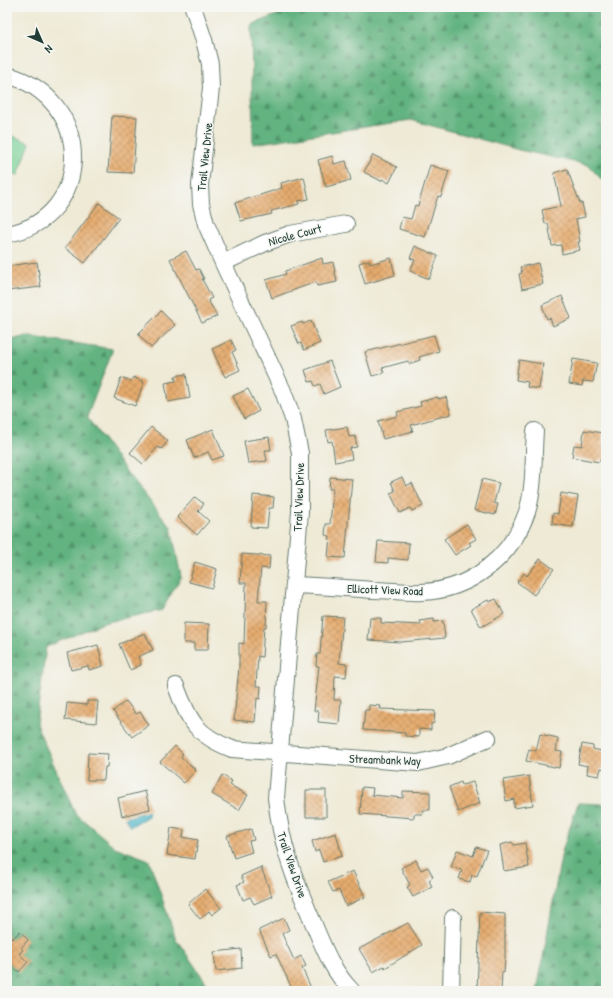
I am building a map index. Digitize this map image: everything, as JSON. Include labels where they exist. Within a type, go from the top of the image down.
[{"type":"street","name":"Trail View Drive","points":[[193,7],[210,64],[212,88],[200,185],[200,204],[206,224],[283,391],[293,419],[300,453],[301,480],[294,585],[276,798],[279,826],[286,855],[332,966],[341,980],[352,991]]},
{"type":"street","points":[[7,75],[29,82],[45,93],[57,106],[67,123],[72,141],[74,161],[67,186],[62,197],[50,212],[36,224],[21,232],[7,234]]},
{"type":"street","name":"Nicole Court","points":[[223,262],[265,242],[290,234],[346,224]]},
{"type":"street","name":"Ellicott View Road","points":[[294,585],[421,592],[459,586],[476,577],[508,548],[519,531],[531,494],[535,431]]},
{"type":"street","name":"Streambank Way","points":[[176,686],[186,714],[194,724],[214,742],[232,750],[418,763],[448,756],[488,738]]},
{"type":"street","points":[[451,991],[453,918]]},
{"type":"green space","points":[[296,7],[606,7],[606,184],[588,165],[519,150],[411,120],[253,144],[251,25]]},
{"type":"green space","points":[[7,134],[30,143],[18,175],[7,171]]},
{"type":"green space","points":[[27,336],[113,349],[87,417],[128,474],[171,527],[181,577],[162,610],[103,623],[46,647],[36,724],[75,813],[115,847],[149,860],[176,939],[212,991],[7,991],[7,341]]},
{"type":"green space","points":[[578,803],[606,804],[606,991],[537,991],[562,851]]},
{"type":"water","points":[[149,811],[148,816],[130,827],[125,818]]},
{"type":"building","points":[[112,116],[137,117],[133,173],[108,172]]},
{"type":"building","points":[[373,155],[397,167],[389,183],[382,179],[381,181],[364,172]]},
{"type":"building","points":[[332,156],[334,164],[346,161],[351,180],[326,187],[318,160]]},
{"type":"building","points":[[430,165],[449,171],[441,197],[438,196],[425,237],[399,229],[402,217],[411,219],[415,205],[418,206]]},
{"type":"building","points":[[567,169],[580,203],[582,203],[585,217],[576,219],[580,250],[562,254],[561,245],[552,246],[548,223],[545,224],[542,210],[561,206],[554,173]]},
{"type":"building","points":[[304,177],[309,199],[298,201],[299,204],[271,211],[272,214],[241,221],[235,203],[282,188],[281,183]]},
{"type":"building","points":[[99,203],[119,218],[85,263],[65,248]]},
{"type":"building","points":[[415,246],[438,256],[429,279],[410,271],[415,260],[410,258]]},
{"type":"building","points":[[186,251],[196,270],[199,269],[204,279],[202,279],[212,298],[208,300],[217,316],[202,323],[170,259]]},
{"type":"building","points":[[322,258],[323,264],[333,262],[337,282],[317,286],[316,282],[272,298],[266,280],[286,274],[285,271]]},
{"type":"building","points":[[391,258],[395,275],[365,284],[359,263],[369,260],[370,264]]},
{"type":"building","points":[[37,262],[41,287],[7,291],[7,266]]},
{"type":"building","points":[[538,263],[543,284],[522,289],[519,274],[522,273],[520,267]]},
{"type":"building","points":[[562,296],[571,318],[553,326],[550,318],[547,319],[542,305]]},
{"type":"building","points":[[161,311],[175,325],[151,348],[138,334]]},
{"type":"building","points":[[311,321],[320,343],[304,350],[301,343],[299,344],[291,326],[302,322],[303,324]]},
{"type":"building","points":[[434,335],[439,351],[419,357],[420,360],[409,364],[408,361],[382,368],[384,373],[372,376],[365,352]]},
{"type":"building","points":[[231,340],[236,350],[232,352],[240,370],[225,377],[212,349]]},
{"type":"building","points":[[573,359],[597,363],[593,382],[583,381],[582,386],[569,384]]},
{"type":"building","points":[[519,360],[543,364],[539,389],[527,387],[528,382],[516,380]]},
{"type":"building","points":[[330,361],[340,387],[324,394],[320,384],[315,386],[313,381],[309,382],[305,370]]},
{"type":"building","points":[[186,374],[190,398],[168,402],[165,383],[176,381],[175,376]]},
{"type":"building","points":[[133,377],[144,382],[135,406],[114,398],[121,378],[131,381]]},
{"type":"building","points":[[248,389],[259,411],[244,419],[233,396]]},
{"type":"building","points":[[438,397],[438,399],[446,397],[451,414],[411,425],[413,431],[383,439],[378,421],[398,416],[397,412],[421,406],[420,402]]},
{"type":"building","points":[[151,427],[168,441],[161,449],[158,447],[143,464],[130,453]]},
{"type":"building","points":[[347,427],[349,437],[355,436],[357,447],[350,448],[352,459],[335,462],[332,441],[328,442],[326,430]]},
{"type":"building","points":[[213,429],[224,456],[212,460],[208,452],[194,458],[187,440]]},
{"type":"building","points":[[584,430],[603,433],[602,445],[606,446],[606,460],[600,459],[599,462],[572,457],[574,445],[582,446]]},
{"type":"building","points":[[269,437],[271,450],[265,450],[267,461],[248,463],[244,441]]},
{"type":"building","points":[[330,477],[352,479],[345,558],[328,557],[330,536],[325,535],[326,524],[330,524],[333,489],[329,489]]},
{"type":"building","points":[[402,477],[406,486],[412,483],[423,506],[412,511],[410,508],[400,513],[390,493],[395,491],[391,482]]},
{"type":"building","points":[[482,479],[499,483],[494,503],[498,504],[495,515],[474,510]]},
{"type":"building","points":[[561,493],[578,496],[573,527],[552,524],[553,513],[558,514]]},
{"type":"building","points":[[253,495],[274,497],[273,508],[269,508],[267,528],[251,527]]},
{"type":"building","points":[[195,497],[204,504],[198,511],[209,521],[197,535],[177,517]]},
{"type":"building","points":[[467,524],[476,539],[469,543],[471,545],[455,555],[444,539]]},
{"type":"building","points":[[378,541],[409,543],[408,560],[388,558],[388,563],[376,562]]},
{"type":"building","points":[[242,554],[270,556],[269,569],[261,568],[258,601],[267,601],[266,627],[264,627],[262,657],[258,656],[256,686],[261,686],[260,699],[257,698],[255,722],[234,720],[239,667],[239,643],[244,644],[246,583],[240,583]]},
{"type":"building","points":[[540,559],[554,569],[534,595],[517,582],[524,573],[527,576]]},
{"type":"building","points":[[195,562],[217,569],[212,588],[189,582]]},
{"type":"building","points":[[496,599],[504,614],[481,627],[471,609],[488,600],[489,602]]},
{"type":"building","points":[[323,616],[343,617],[339,663],[347,664],[346,677],[335,676],[334,700],[341,700],[339,724],[318,722],[319,711],[314,711],[319,666],[316,666],[317,654],[320,654]]},
{"type":"building","points":[[370,618],[381,618],[381,623],[421,625],[420,621],[434,619],[434,622],[443,621],[445,638],[401,642],[368,640]]},
{"type":"building","points":[[184,623],[209,624],[208,650],[194,650],[194,643],[184,643]]},
{"type":"building","points":[[145,633],[153,650],[138,657],[141,665],[130,670],[119,644]]},
{"type":"building","points":[[98,645],[103,666],[89,670],[88,666],[71,670],[67,653]]},
{"type":"building","points":[[87,701],[98,701],[96,723],[65,720],[67,703],[87,705]]},
{"type":"building","points":[[126,701],[136,714],[140,712],[149,725],[132,737],[113,711]]},
{"type":"building","points":[[369,705],[381,706],[380,709],[435,711],[434,723],[431,724],[431,730],[419,729],[419,737],[405,736],[405,733],[363,730],[365,710],[369,710]]},
{"type":"building","points":[[540,734],[558,738],[556,751],[562,752],[559,768],[526,761],[529,749],[536,751]]},
{"type":"building","points":[[582,744],[593,746],[593,749],[606,752],[606,769],[601,768],[599,776],[587,774],[588,766],[578,764]]},
{"type":"building","points":[[175,746],[183,754],[181,757],[196,770],[184,783],[160,762]]},
{"type":"building","points":[[88,753],[108,754],[104,780],[87,780]]},
{"type":"building","points":[[222,775],[232,781],[230,785],[248,795],[239,810],[212,794]]},
{"type":"building","points":[[529,776],[533,805],[514,808],[514,799],[506,801],[503,780]]},
{"type":"building","points":[[461,782],[462,785],[473,782],[480,803],[458,812],[449,787]]},
{"type":"building","points":[[362,787],[373,788],[372,795],[403,798],[403,791],[430,792],[430,810],[423,810],[423,814],[414,814],[414,818],[360,814]]},
{"type":"building","points":[[306,790],[326,790],[326,817],[306,817]]},
{"type":"building","points":[[145,791],[150,809],[122,816],[118,798]]},
{"type":"building","points":[[171,828],[184,830],[183,837],[198,840],[195,859],[167,855]]},
{"type":"building","points":[[251,829],[254,840],[249,841],[252,852],[234,858],[227,836]]},
{"type":"building","points":[[336,833],[342,856],[323,862],[319,850],[315,852],[312,841]]},
{"type":"building","points":[[512,842],[514,845],[525,843],[529,867],[504,871],[500,845]]},
{"type":"building","points":[[476,847],[487,850],[477,876],[472,875],[470,882],[459,879],[462,870],[451,867],[457,850],[473,856]]},
{"type":"building","points":[[416,860],[421,870],[428,867],[433,877],[429,880],[432,887],[413,897],[407,887],[410,885],[401,868]]},
{"type":"building","points":[[261,867],[272,896],[254,904],[250,897],[243,900],[237,885],[244,882],[241,876]]},
{"type":"building","points":[[353,871],[365,897],[346,906],[339,890],[333,892],[328,882]]},
{"type":"building","points":[[205,889],[221,908],[212,915],[209,911],[200,919],[188,904]]},
{"type":"building","points":[[480,912],[505,914],[505,958],[504,973],[502,972],[501,991],[477,991]]},
{"type":"building","points":[[284,918],[289,930],[282,934],[294,960],[301,956],[306,966],[302,968],[311,988],[304,991],[293,991],[276,954],[271,956],[259,930]]},
{"type":"building","points":[[408,923],[422,945],[385,968],[384,966],[373,972],[359,949]]},
{"type":"building","points":[[20,931],[28,940],[21,948],[23,950],[19,954],[28,962],[19,972],[7,961],[7,934],[12,939]]},
{"type":"building","points":[[241,949],[242,968],[216,971],[214,952]]}]
